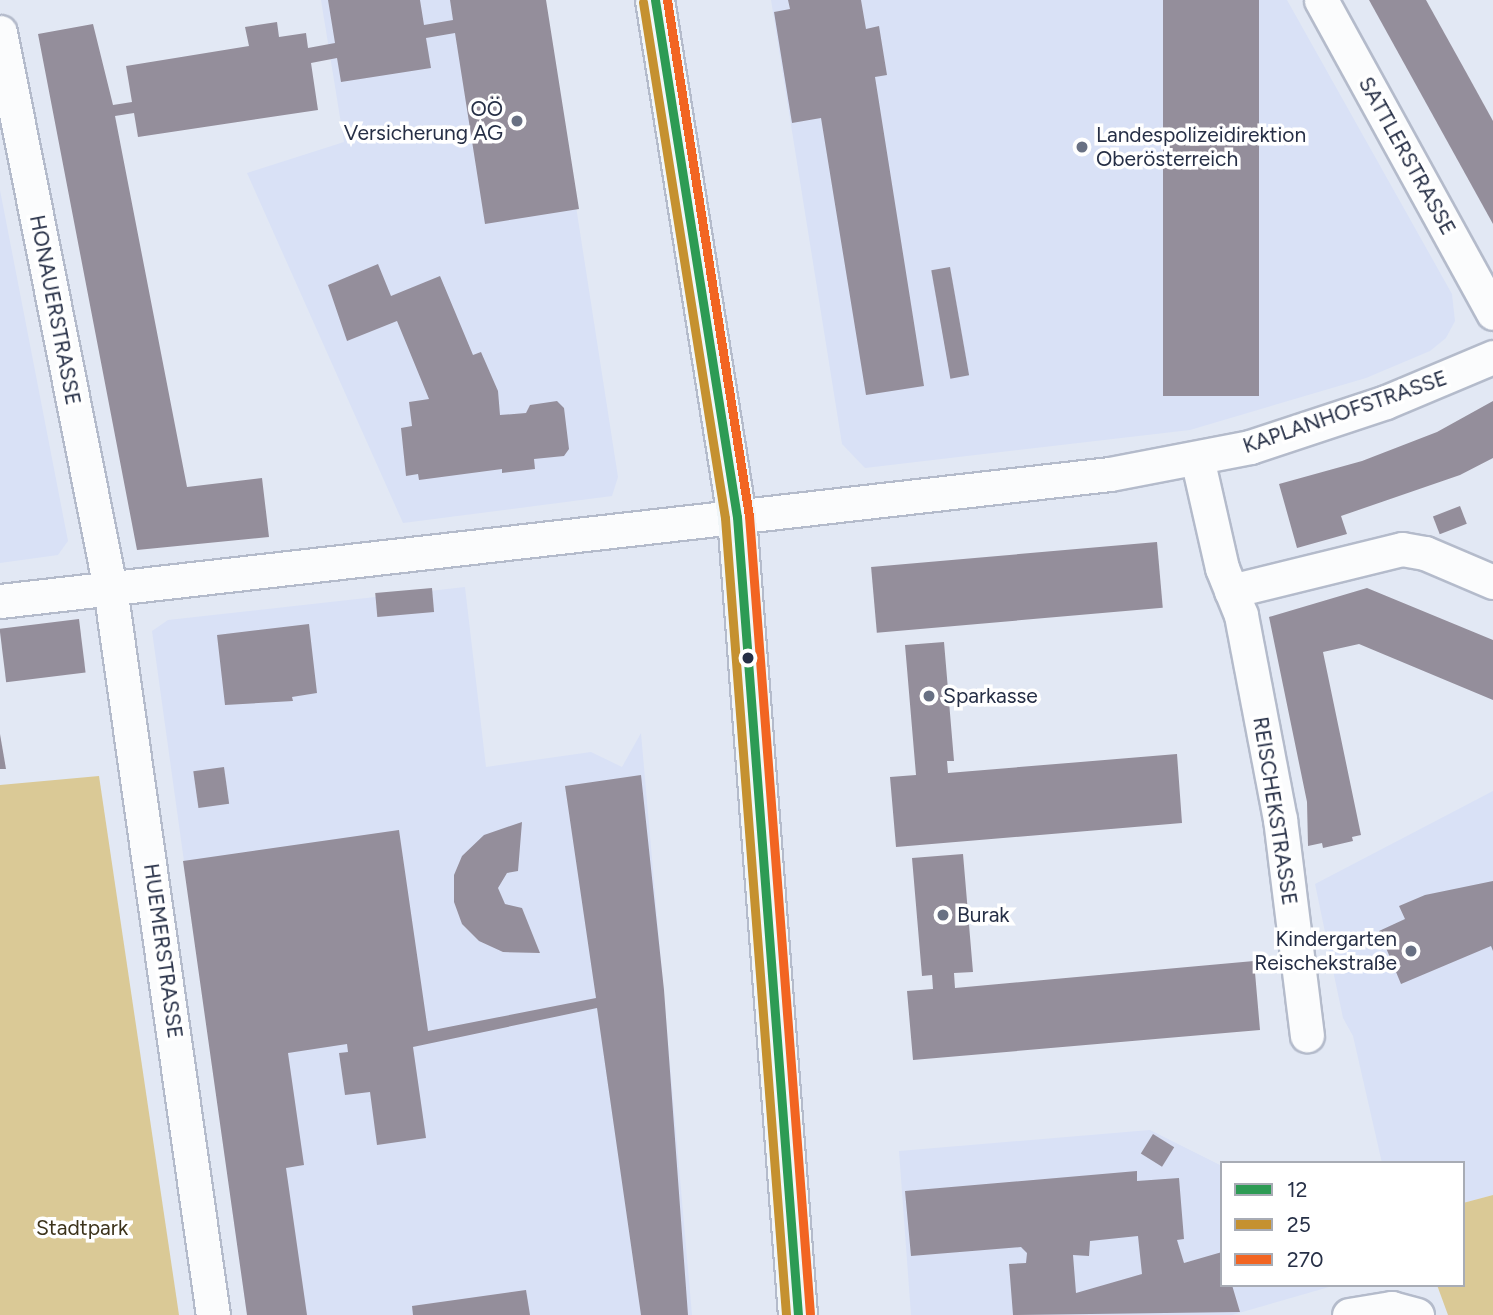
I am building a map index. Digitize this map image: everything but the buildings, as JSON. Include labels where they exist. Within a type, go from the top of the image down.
[{"type":"main road","points":[[655,0],[737,517],[798,1315]]},
{"type":"street","name":"SATTLERSTRASSE","points":[[1321,0],[1493,313]]},
{"type":"street","name":"HONAUERSTRASSE","points":[[0,32],[110,588]]},
{"type":"street","name":"KAPLANHOFSTRASSE","points":[[0,601],[1072,479],[1197,458],[1310,429],[1493,357]]},
{"type":"street","name":"REISCHEKSTRASSE","points":[[1197,458],[1231,591],[1241,615],[1280,819],[1307,1035]]},
{"type":"street","points":[[1231,591],[1402,549],[1425,553],[1493,582]]},
{"type":"street","name":"HUEMERSTRASSE","points":[[110,588],[214,1315]]},
{"type":"street","points":[[1349,1315],[1370,1309],[1412,1312]]},
{"type":"shaded area","points":[[321,0],[544,0],[618,477],[612,496],[403,523],[247,173],[344,142]]},
{"type":"shaded area","name":"Landespolizeidirektion Oberösterreich","points":[[771,0],[1287,0],[1452,294],[1455,321],[1446,338],[1430,351],[1366,378],[1190,430],[865,468],[842,444]]},
{"type":"shaded area","points":[[0,190],[68,541],[58,555],[0,563]]},
{"type":"shaded area","points":[[465,587],[486,767],[591,752],[622,767],[641,733],[692,1315],[247,1315],[152,631],[168,620]]},
{"type":"shaded area","name":"Kindergarten Reischekstraße","points":[[1493,791],[1493,1195],[1465,1202],[1465,1161],[1382,1161],[1353,1036],[1343,1018],[1315,884]]},
{"type":"shaded area","points":[[1150,1130],[1220,1165],[1220,1287],[1329,1287],[1232,1315],[911,1315],[899,1151]]},
{"type":"green space","name":"Stadtpark","points":[[99,776],[179,1315],[0,1315],[0,785]]},
{"type":"green space","points":[[1493,1195],[1493,1315],[1448,1315],[1438,1287],[1465,1287],[1465,1202]]},
{"type":"transit line","name":"12","points":[[655,0],[737,517],[798,1315]]},
{"type":"transit line","name":"270","points":[[667,0],[749,516],[810,1314]]},
{"type":"transit line","name":"25","points":[[643,2],[725,518],[786,1315]]},
{"type":"place","name":"OÖ Versicherung AG","points":[[517,121]]},
{"type":"place","name":"Landespolizeidirektion Oberösterreich","points":[[1082,147]]},
{"type":"place","name":"Sparkasse","points":[[929,696]]},
{"type":"place","name":"Burak","points":[[943,915]]},
{"type":"place","name":"Kindergarten Reischekstraße","points":[[1411,951]]}]
